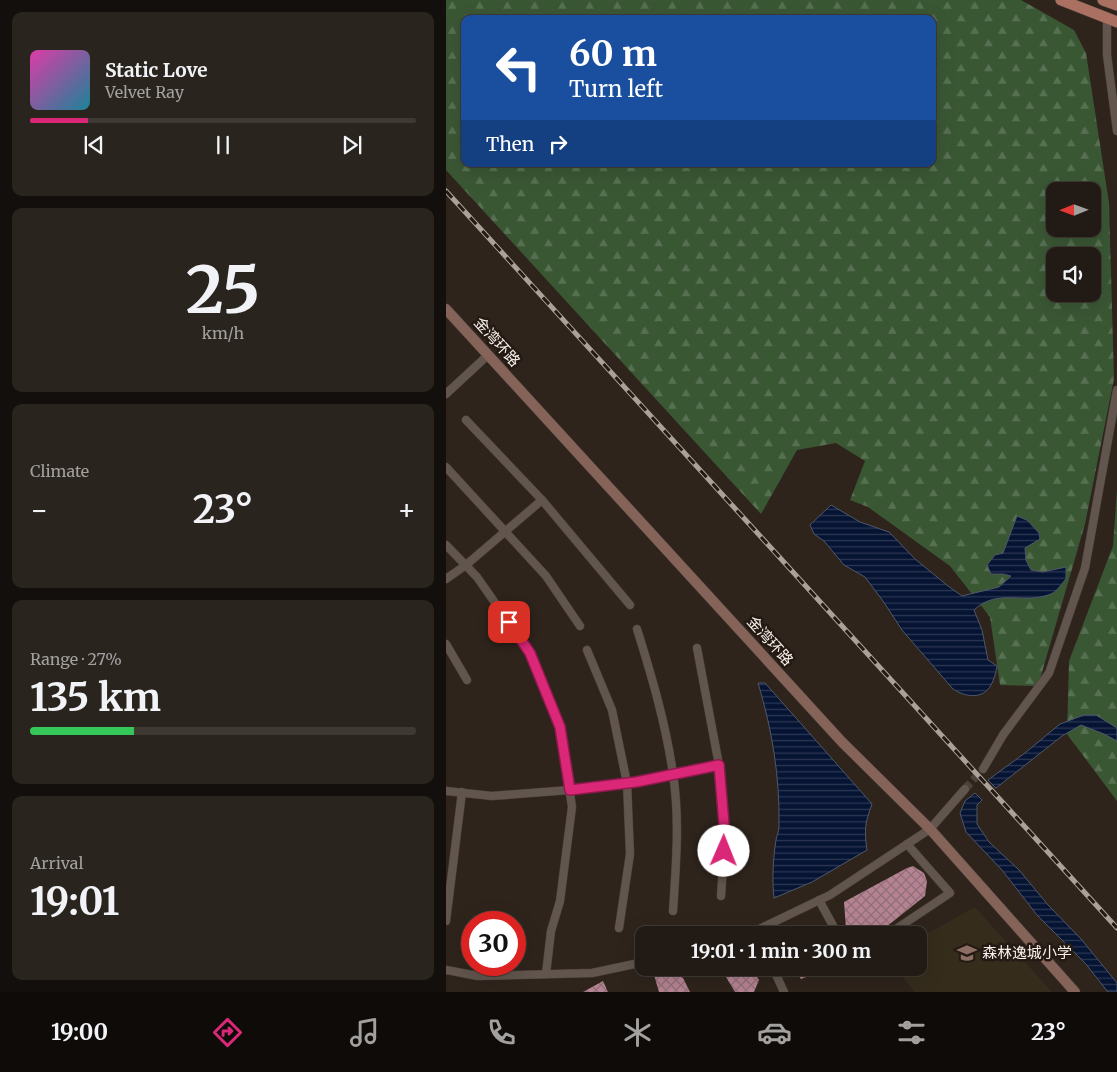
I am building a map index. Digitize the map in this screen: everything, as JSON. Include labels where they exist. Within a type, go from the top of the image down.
[{"type":"main road","points":[[1061,0],[1112,21]]},
{"type":"main road","points":[[1103,0],[1117,4]]},
{"type":"main road","name":"金湾环路","points":[[446,308],[842,742],[930,829],[1075,992]]},
{"type":"street","points":[[1112,21],[1107,55],[1117,131]]},
{"type":"street","points":[[446,394],[488,355]]},
{"type":"street","points":[[983,769],[1003,735],[1049,673],[1085,568],[1117,390]]},
{"type":"street","points":[[466,420],[542,500],[630,605]]},
{"type":"street","points":[[446,467],[506,530],[546,576],[580,626]]},
{"type":"street","points":[[446,579],[466,565],[542,500]]},
{"type":"street","points":[[446,545],[477,577],[530,653],[560,727],[572,807],[560,901],[551,931],[546,974]]},
{"type":"street","points":[[637,630],[658,699],[674,774],[678,844],[673,911]]},
{"type":"street","points":[[446,644],[467,680]]},
{"type":"street","points":[[697,648],[719,765],[725,836],[721,896]]},
{"type":"street","points":[[587,650],[612,710],[627,784],[630,854],[619,928]]},
{"type":"street","points":[[446,791],[492,796],[570,790],[627,784],[719,765]]},
{"type":"street","points":[[769,926],[830,895],[930,829],[965,788]]},
{"type":"street","points":[[446,921],[462,792]]},
{"type":"street","points":[[900,926],[950,893],[907,844]]},
{"type":"street","points":[[819,900],[833,926]]},
{"type":"street","points":[[446,970],[478,976],[592,973],[635,964]]},
{"type":"street","points":[[777,976],[784,992]]},
{"type":"shaded area","name":"森林逸城小学","points":[[975,907],[1052,992],[915,992],[902,976],[927,976],[927,934]]},
{"type":"green space","points":[[446,0],[1021,0],[1074,30],[1086,53],[1109,203],[1114,379],[1085,524],[1038,686],[1000,685],[990,617],[950,566],[868,507],[850,500],[865,461],[836,443],[797,450],[761,514],[446,170]]},
{"type":"green space","points":[[1117,490],[1117,801],[1067,734],[1069,661],[1113,546]]},
{"type":"water","points":[[831,505],[860,522],[889,532],[915,559],[962,596],[999,587],[1011,576],[991,574],[987,565],[995,555],[1003,553],[1017,516],[1027,520],[1039,533],[1040,539],[1025,548],[1026,560],[1031,570],[1043,572],[1066,567],[1066,579],[1055,592],[1043,597],[993,599],[983,603],[974,610],[982,630],[988,660],[997,666],[993,681],[988,690],[974,696],[963,694],[953,689],[902,630],[865,577],[844,565],[824,541],[814,534],[810,525]]},
{"type":"water","points":[[758,683],[765,683],[872,804],[866,827],[867,850],[812,882],[774,898],[774,862],[779,826],[778,789],[771,736]]},
{"type":"water","points":[[1084,715],[1096,715],[1117,728],[1117,741],[1081,725],[1062,736],[996,788],[988,780],[1060,724]]},
{"type":"water","points":[[975,793],[982,800],[977,805],[977,824],[989,842],[1019,870],[1048,905],[1081,939],[1117,983],[1117,992],[1108,992],[1085,963],[1037,915],[1002,870],[966,832],[960,813],[965,801]]},
{"type":"building","points":[[913,866],[924,873],[927,881],[925,896],[887,926],[846,926],[844,902]]},
{"type":"building","points":[[654,976],[679,976],[683,978],[690,992],[659,992]]},
{"type":"building","points":[[757,976],[759,980],[754,992],[735,992],[726,977]]},
{"type":"building","points":[[603,981],[608,992],[583,992]]},
{"type":"tunnel","points":[[965,789],[983,769]]},
{"type":"railway","points":[[446,191],[1117,928]]},
{"type":"place","name":"森林逸城小学","points":[[967,953]]},
{"type":"route","points":[[509,622],[530,653],[560,727],[570,790],[636,782],[719,765],[725,836],[724,851]]}]
